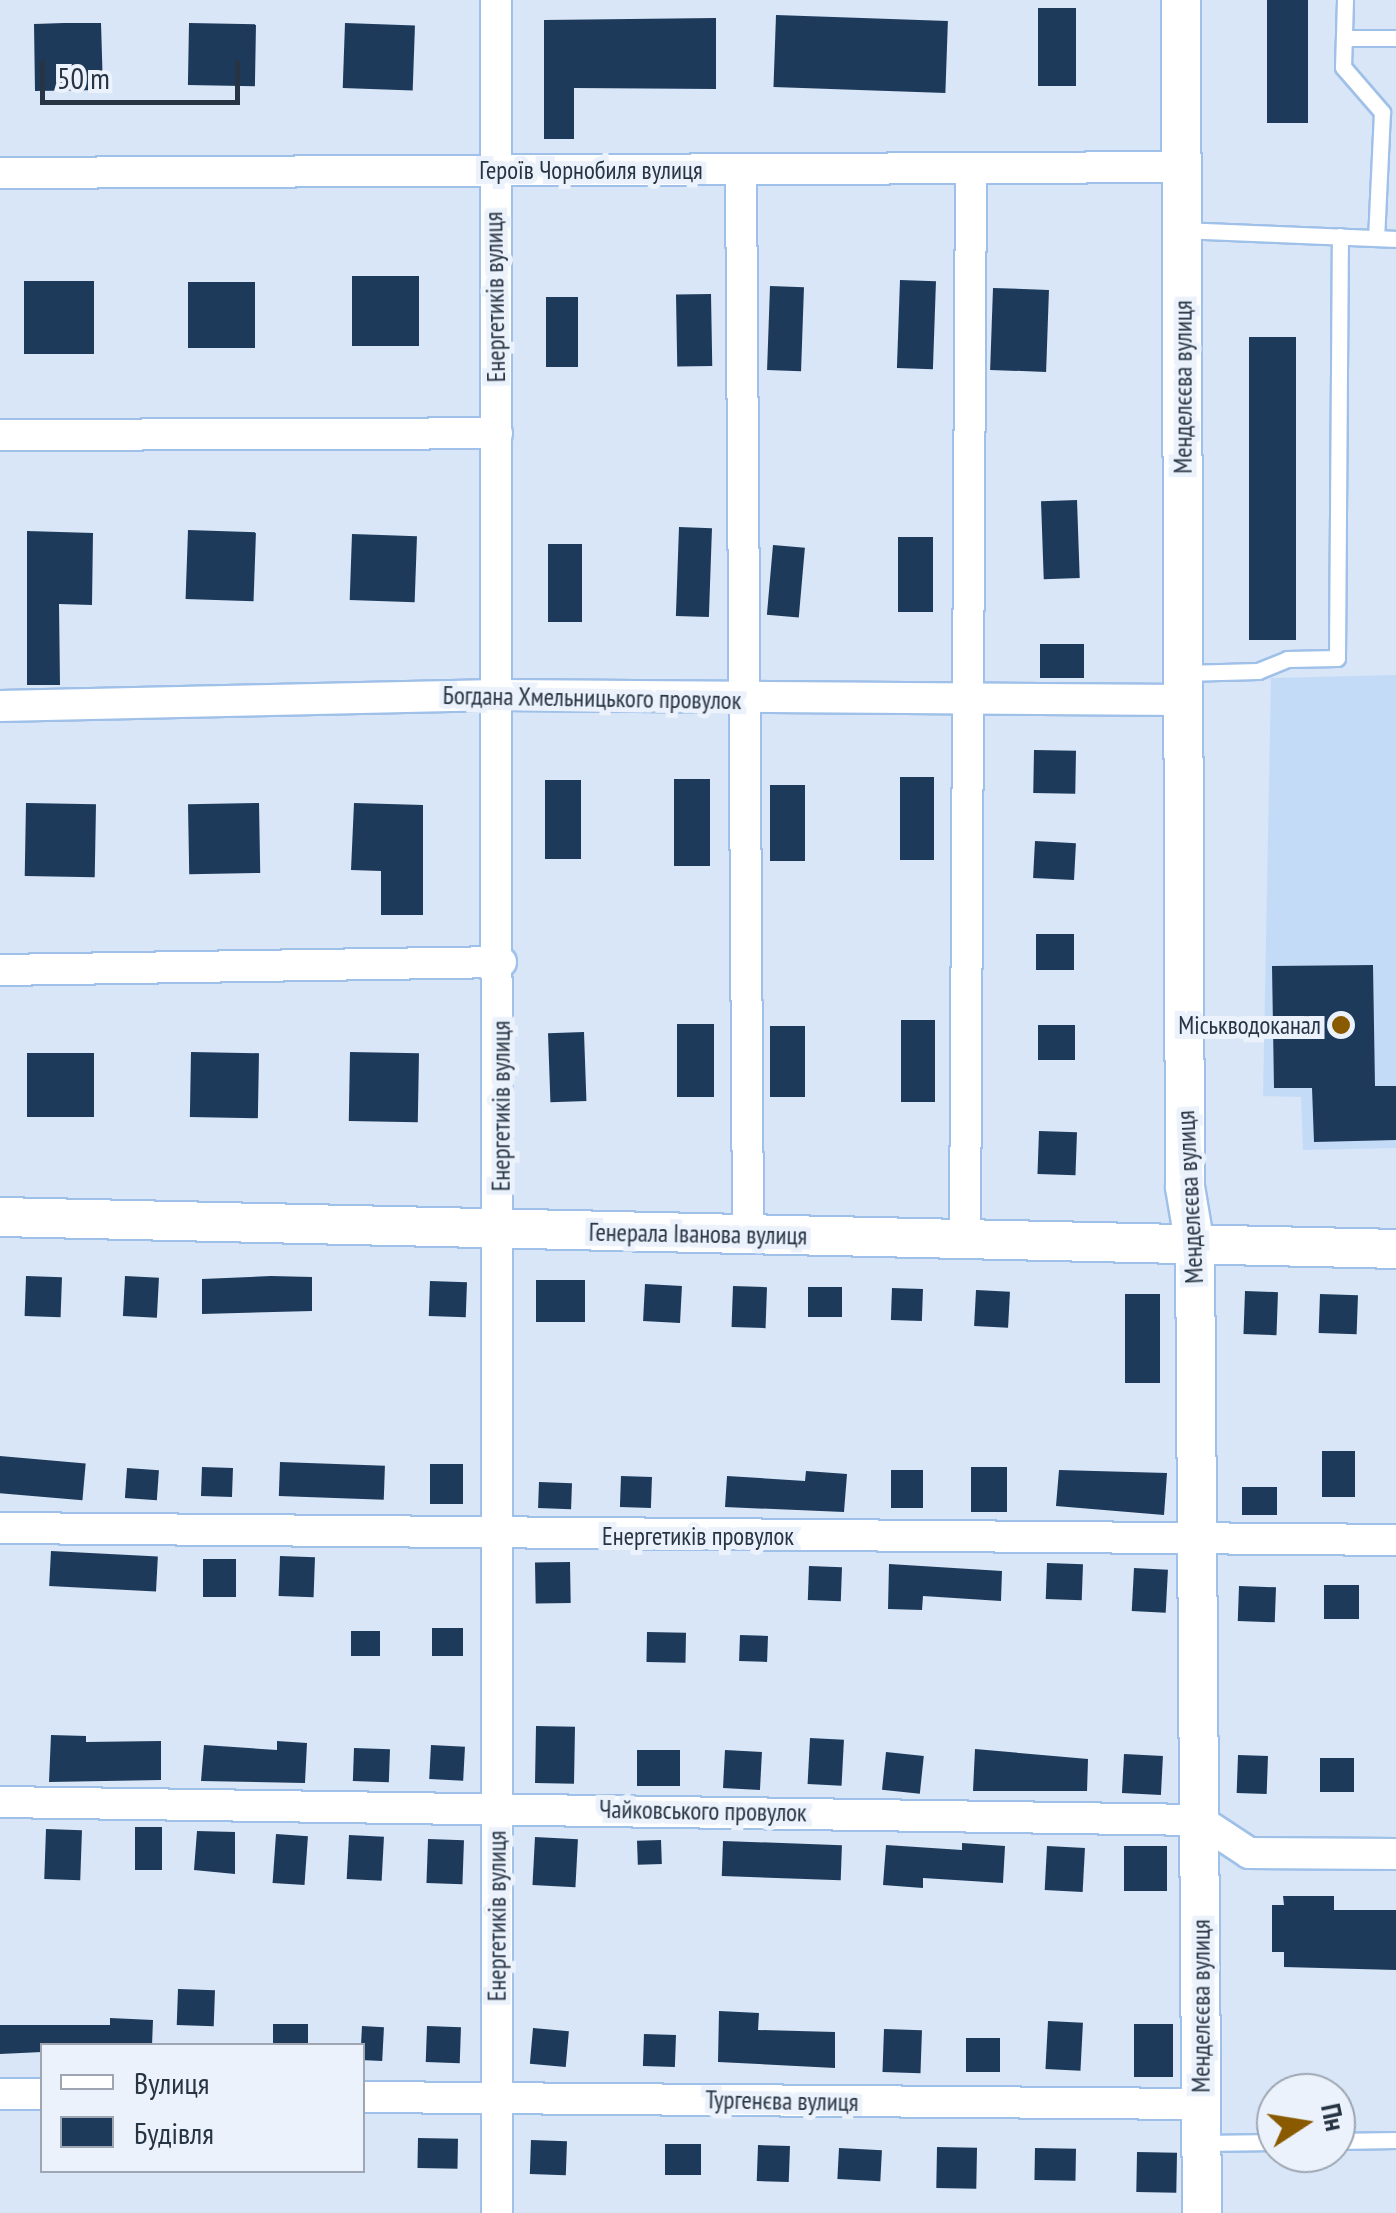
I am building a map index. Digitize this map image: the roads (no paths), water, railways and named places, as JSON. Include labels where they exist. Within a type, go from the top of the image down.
[{"type":"street","name":"Енергетиків вулиця","points":[[496,0],[493,170],[501,695],[497,2213]]},
{"type":"street","name":"Менделєєва вулиця","points":[[1182,0],[1185,1188],[1195,1246],[1202,2213]]},
{"type":"street","name":"Героїв Чорнобиля вулиця","points":[[0,173],[1182,167]]},
{"type":"street","points":[[966,1240],[971,168]]},
{"type":"street","points":[[741,170],[748,1235]]},
{"type":"street","points":[[0,435],[497,433]]},
{"type":"street","name":"Богдана Хмельницького провулок","points":[[0,706],[501,695],[968,701],[1184,686]]},
{"type":"street","points":[[0,970],[501,962]]},
{"type":"street","name":"Генерала Іванова вулиця","points":[[0,1217],[1396,1249]]},
{"type":"street","name":"Енергетиків провулок","points":[[0,1528],[1396,1540]]},
{"type":"street","name":"Чайковського провулок","points":[[0,1802],[1199,1820]]},
{"type":"street","points":[[1199,1820],[1249,1853],[1396,1854]]},
{"type":"street","points":[[0,2094],[40,2094]]},
{"type":"street","name":"Тургенєва вулиця","points":[[365,2097],[1202,2104]]},
{"type":"lane","points":[[1345,0],[1344,68],[1382,112],[1376,238]]},
{"type":"lane","points":[[1345,38],[1396,38]]},
{"type":"lane","points":[[1182,230],[1396,238]]},
{"type":"lane","points":[[1184,686],[1258,671],[1286,659],[1337,658],[1340,236]]},
{"type":"lane","points":[[1356,2141],[1396,2140]]},
{"type":"lane","points":[[1202,2143],[1256,2142]]},
{"type":"place","name":"Міськводоканал","points":[[1341,1025]]}]
